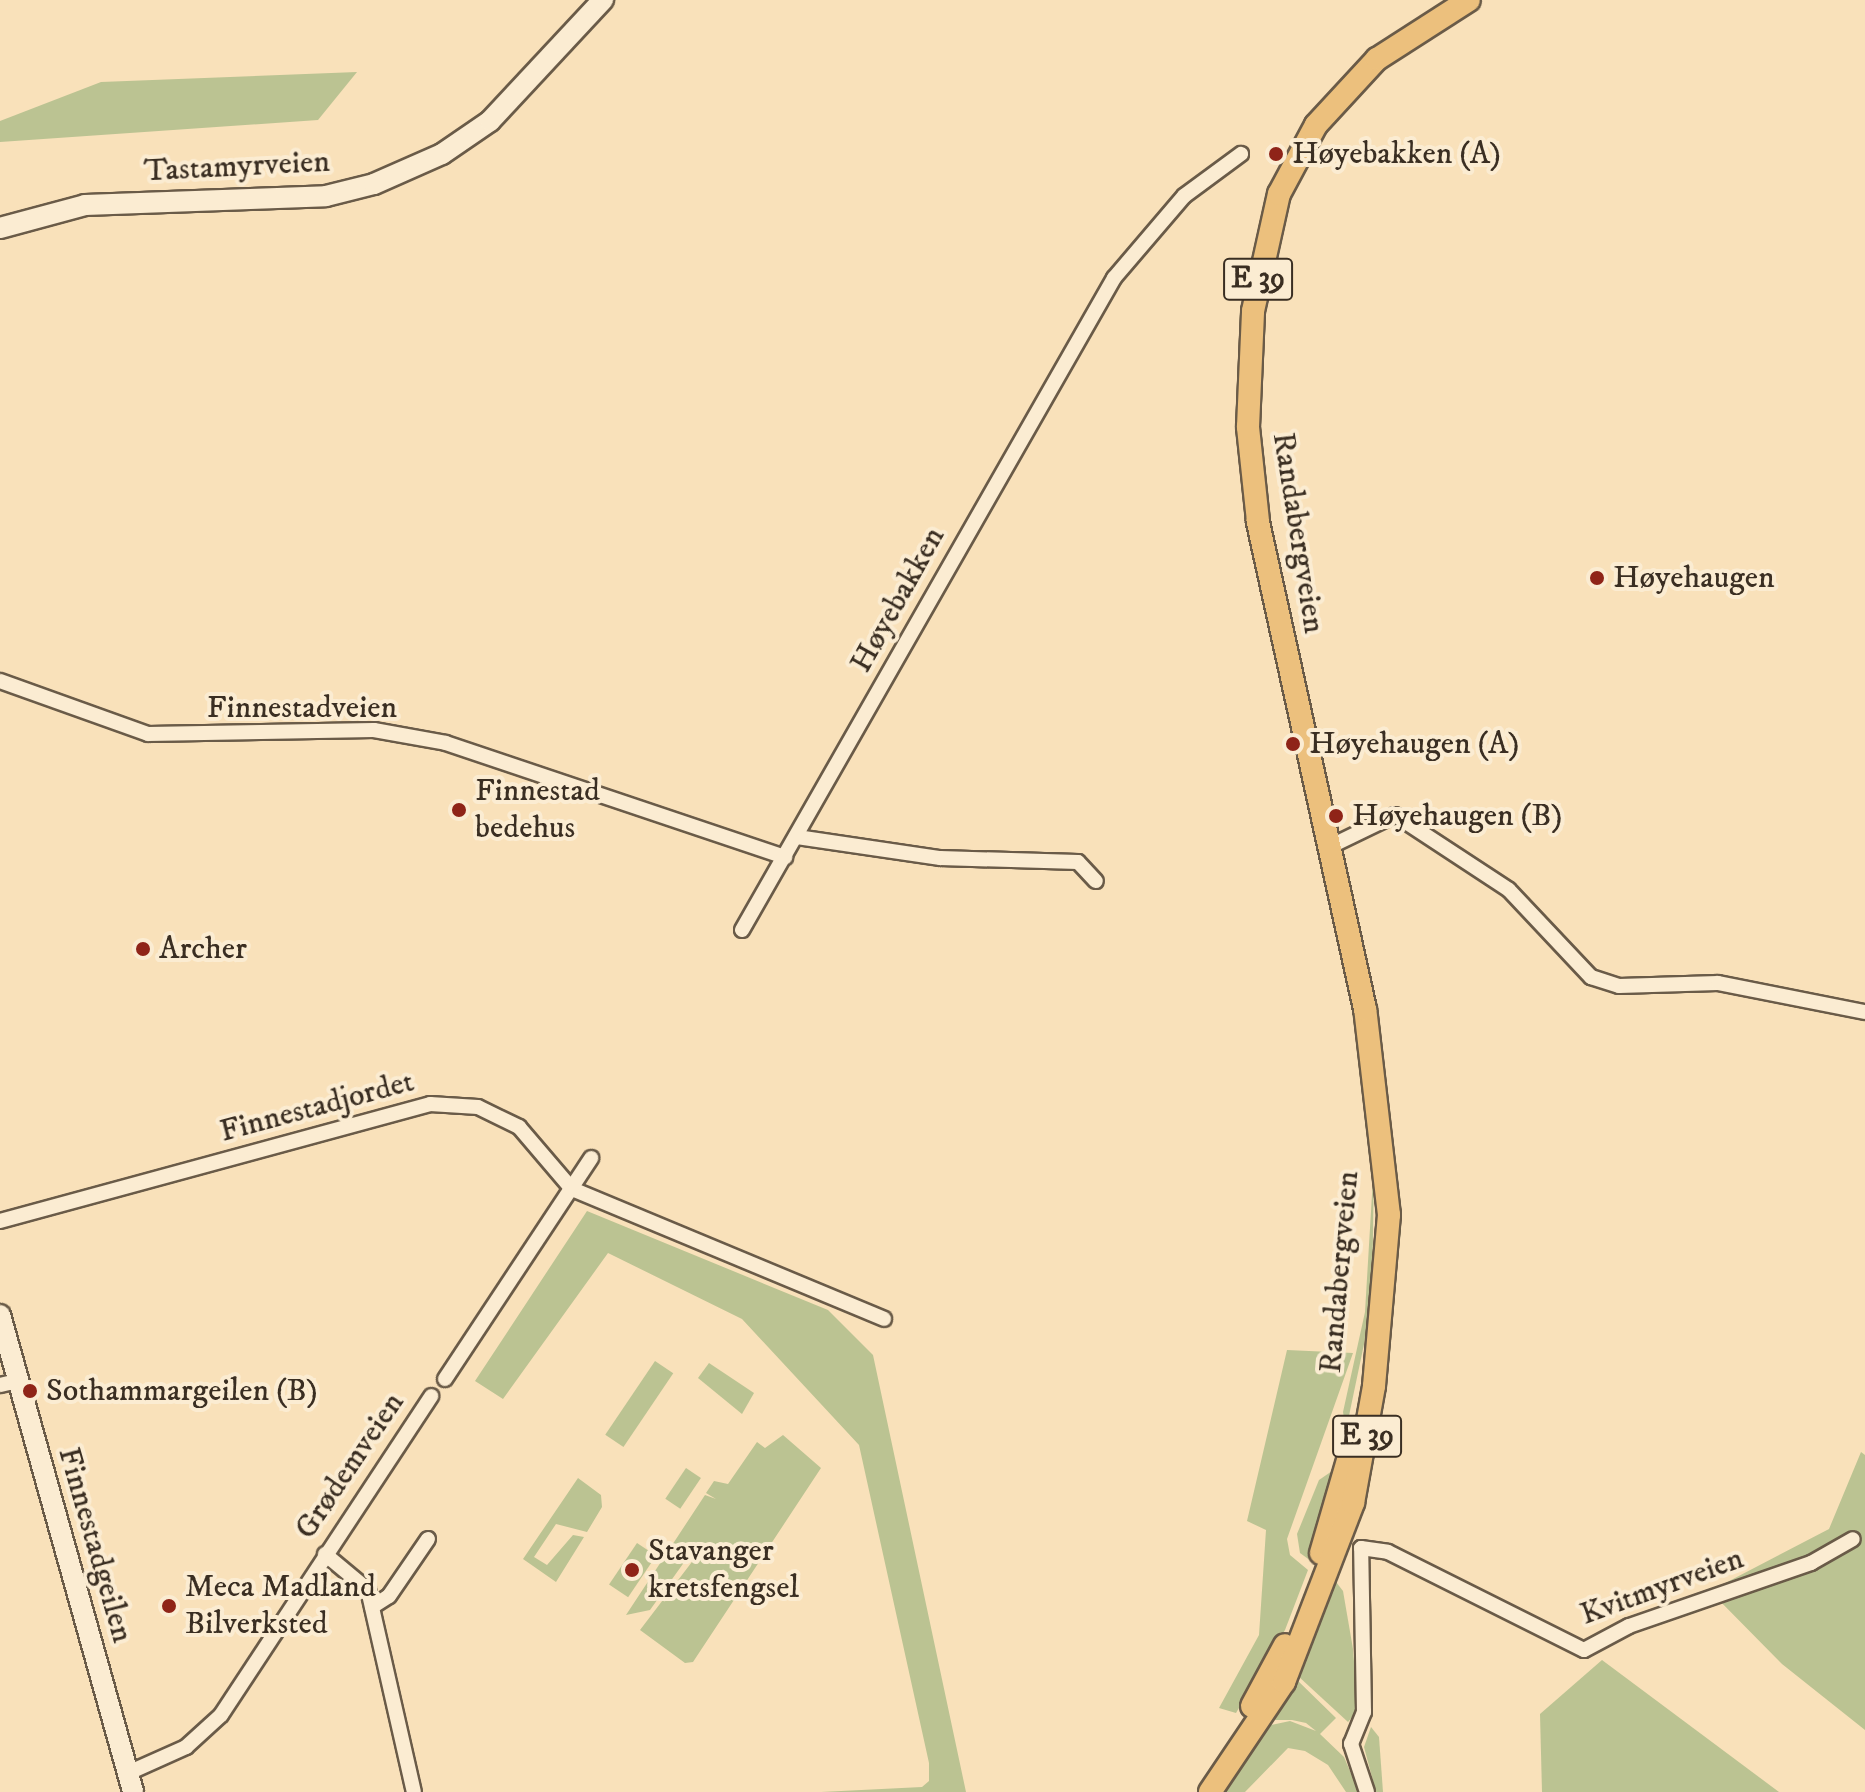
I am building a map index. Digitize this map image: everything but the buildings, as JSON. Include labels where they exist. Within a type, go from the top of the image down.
[{"type":"highway","name":"Randabergveien","points":[[1210,1792],[1284,1682],[1353,1503],[1382,1312],[1389,1215],[1365,1009],[1250,458],[1249,367],[1261,253],[1290,169],[1335,100],[1392,47],[1469,0]]},
{"type":"highway","name":"Randabergveien","points":[[1197,1792],[1284,1649],[1334,1510],[1374,1312],[1383,1153]]},
{"type":"main road","name":"Tastamyrveien","points":[[0,228],[85,205],[326,196],[374,184],[442,154],[490,121],[603,0]]},
{"type":"main road","name":"Finnestadgeilen","points":[[0,1315],[9,1383],[130,1782]]},
{"type":"street","name":"Høyebakken","points":[[797,837],[1114,278],[1184,196],[1241,154]]},
{"type":"street","name":"Finnestadveien","points":[[0,682],[148,734],[374,730],[446,743],[785,857]]},
{"type":"street","points":[[1329,847],[1395,815],[1509,890],[1591,977],[1619,986],[1718,983],[1865,1012]]},
{"type":"street","points":[[742,930],[797,837],[940,858],[1078,862],[1096,881]]},
{"type":"street","name":"Finnestadjordet","points":[[0,1221],[430,1104],[478,1107],[519,1127],[572,1189],[884,1319]]},
{"type":"street","name":"Grødemveien","points":[[445,1379],[591,1158]]},
{"type":"street","name":"Grødemveien","points":[[130,1782],[186,1747],[221,1715],[431,1396]]},
{"type":"street","points":[[372,1607],[389,1596],[428,1539]]},
{"type":"street","name":"Kvitmyrveien","points":[[1367,1792],[1351,1744],[1364,1712],[1361,1548],[1388,1552],[1584,1650],[1629,1626],[1811,1563],[1853,1539]]},
{"type":"street","points":[[325,1554],[362,1579],[372,1607],[414,1792]]},
{"type":"green space","points":[[357,72],[318,120],[0,142],[0,121],[101,82]]},
{"type":"green space","points":[[1374,1161],[1372,1306],[1346,1430],[1343,1412],[1365,1312]]},
{"type":"green space","points":[[587,1211],[828,1310],[873,1355],[966,1792],[821,1792],[922,1787],[929,1781],[929,1763],[859,1445],[742,1319],[608,1253],[503,1399],[475,1381]]},
{"type":"green space","points":[[1287,1350],[1353,1353],[1287,1539],[1290,1555],[1308,1570],[1285,1630],[1236,1713],[1219,1708],[1259,1635],[1266,1530],[1247,1521]]},
{"type":"green space","points":[[655,1361],[673,1373],[623,1447],[605,1435]]},
{"type":"green space","points":[[709,1363],[754,1393],[742,1414],[698,1378]]},
{"type":"green space","points":[[783,1435],[821,1468],[693,1662],[685,1663],[640,1630],[701,1550],[695,1547],[650,1610],[626,1615],[705,1495],[716,1499],[706,1493],[714,1481],[728,1484],[757,1442],[765,1448]]},
{"type":"green space","points":[[1861,1452],[1865,1455],[1865,1730],[1782,1664],[1710,1591],[1829,1529]]},
{"type":"green space","points":[[686,1468],[701,1478],[680,1509],[665,1499]]},
{"type":"green space","points":[[1335,1469],[1322,1534],[1311,1561],[1300,1553],[1297,1534],[1319,1480]]},
{"type":"green space","points":[[578,1478],[601,1495],[602,1507],[587,1532],[556,1524],[534,1557],[547,1565],[573,1535],[584,1537],[556,1582],[523,1559]]},
{"type":"green space","name":"Stavanger kretsfengsel","points":[[637,1543],[656,1556],[628,1597],[609,1584]]},
{"type":"green space","points":[[1333,1578],[1343,1591],[1353,1649],[1358,1710],[1348,1722],[1298,1676]]},
{"type":"green space","points":[[1602,1660],[1779,1792],[1542,1792],[1540,1714]]},
{"type":"green space","points":[[1295,1678],[1336,1718],[1320,1734],[1344,1757],[1359,1792],[1346,1792],[1328,1765],[1305,1751],[1288,1748],[1245,1792],[1218,1792],[1266,1726],[1290,1721],[1316,1731],[1306,1723],[1292,1720],[1271,1720]]},
{"type":"green space","points":[[1371,1727],[1379,1737],[1383,1792],[1376,1792],[1364,1747]]},
{"type":"place","name":"Høyebakken (A)","points":[[1276,154]]},
{"type":"place","name":"Høyehaugen","points":[[1597,578]]},
{"type":"place","name":"Høyehaugen (A)","points":[[1293,744]]},
{"type":"place","name":"Finnestad bedehus","points":[[459,810]]},
{"type":"place","name":"Høyehaugen (B)","points":[[1336,816]]},
{"type":"place","name":"Archer","points":[[143,949]]},
{"type":"place","name":"Sothammargeilen (B)","points":[[30,1391]]},
{"type":"place","name":"Stavanger kretsfengsel","points":[[632,1570]]},
{"type":"place","name":"Meca Madland Bilverksted","points":[[169,1606]]}]
